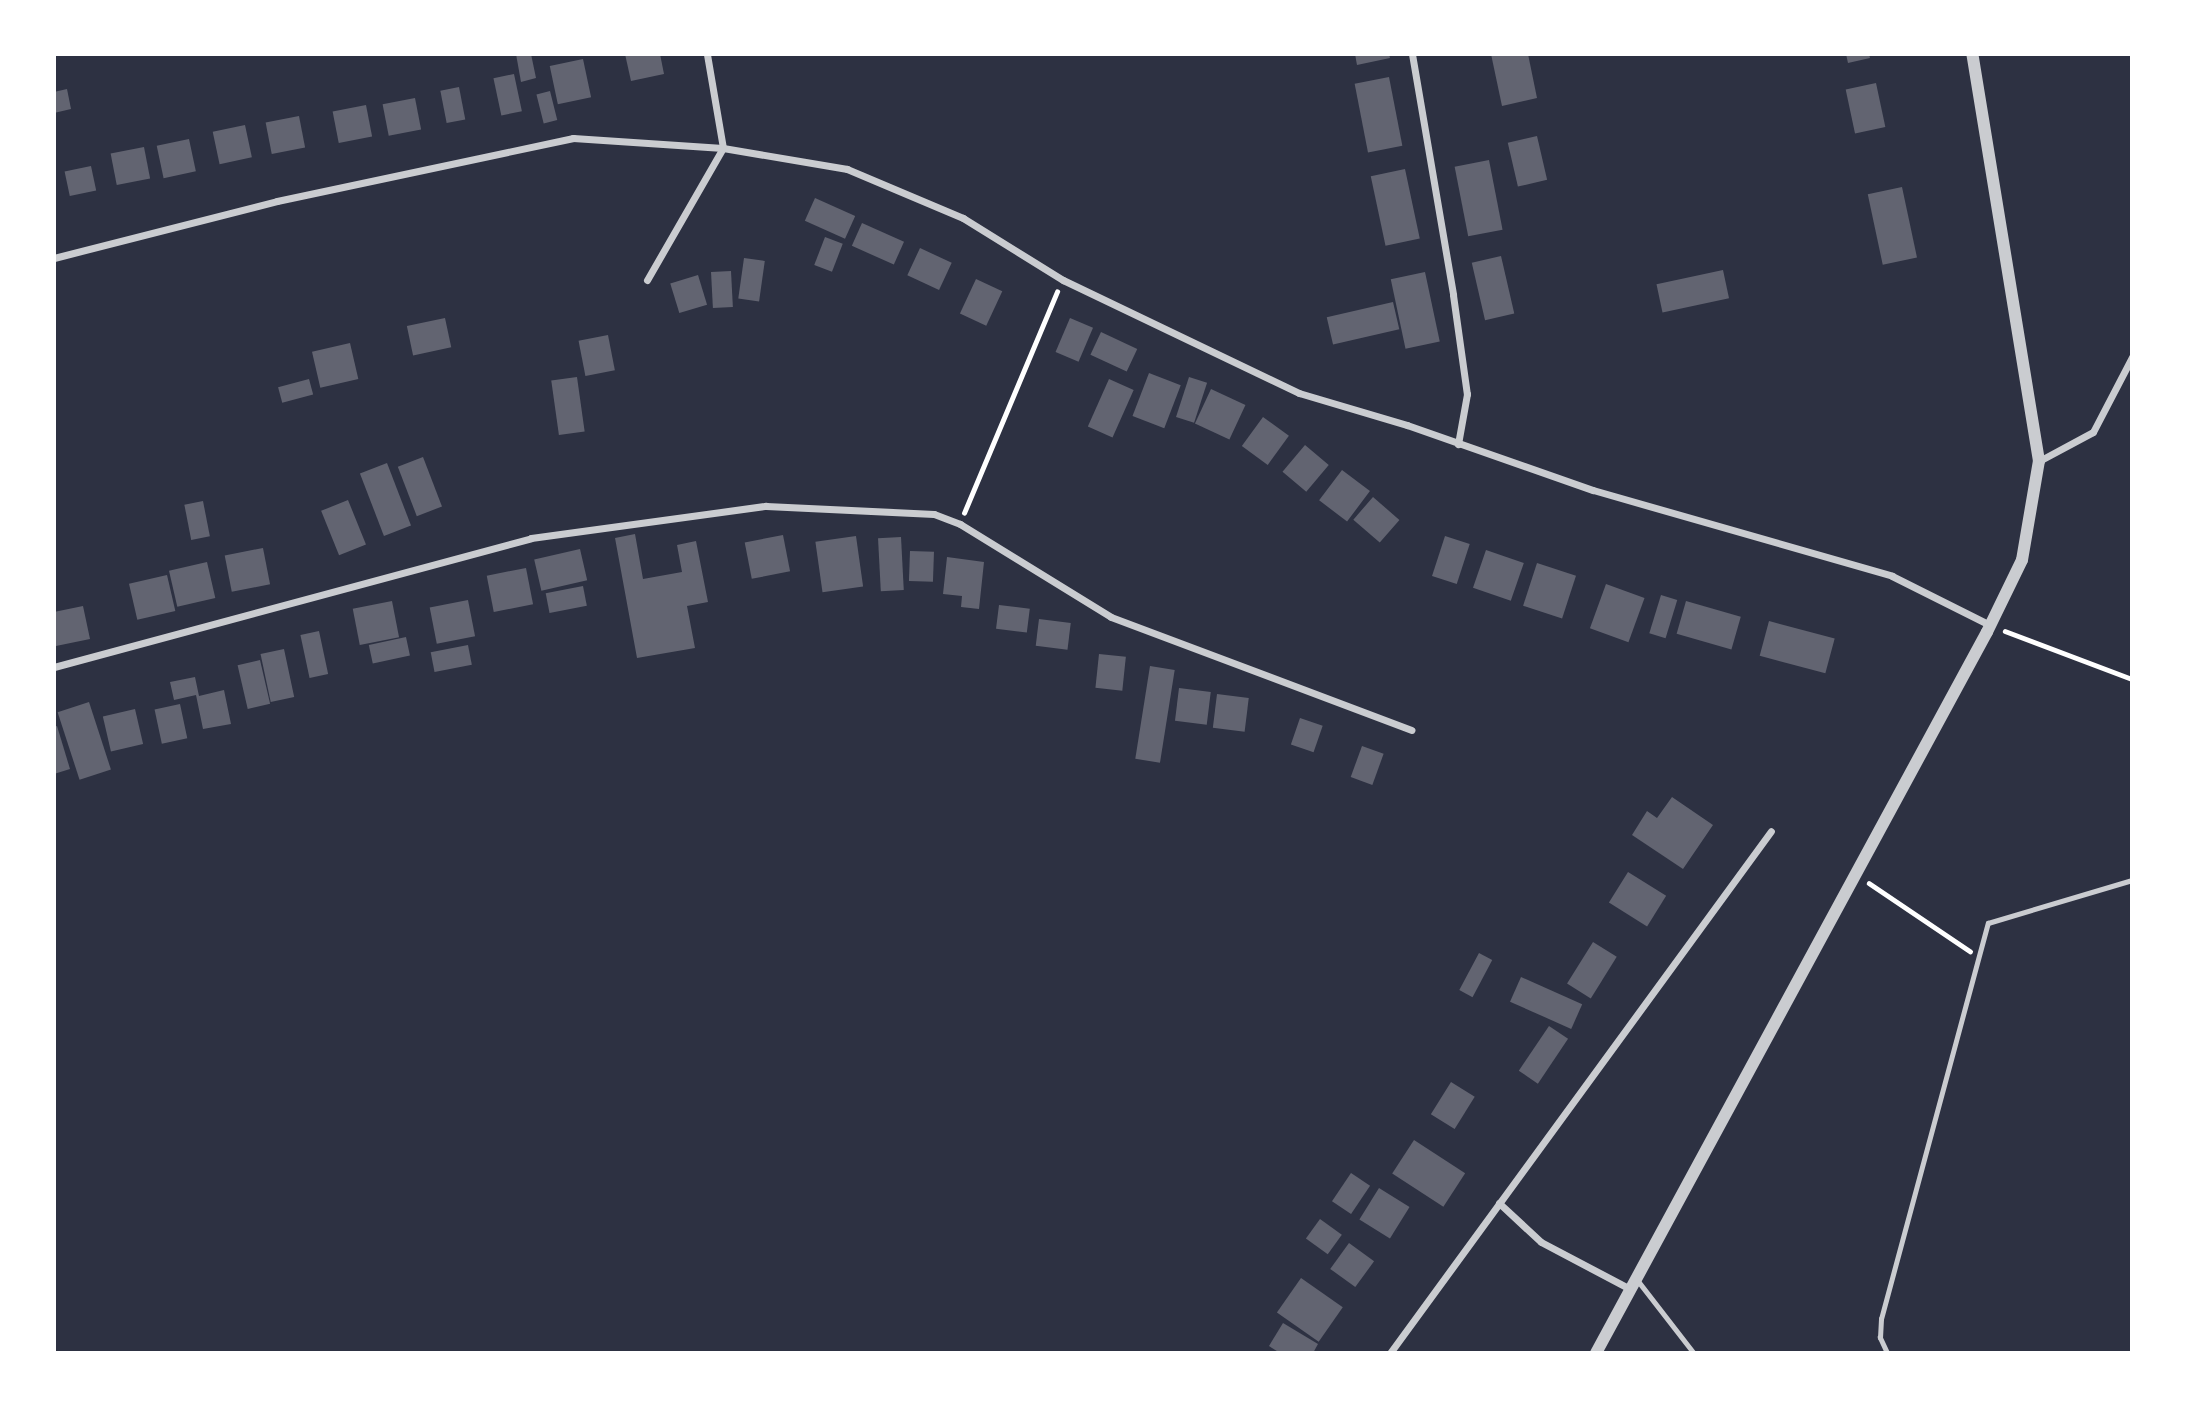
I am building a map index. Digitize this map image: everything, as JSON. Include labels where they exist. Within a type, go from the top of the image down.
[{"type":"street","points":[[648,280],[723,148],[707,54]]},
{"type":"street","points":[[1412,54],[1467,394],[1458,444]]},
{"type":"street","points":[[1596,1353],[1990,625],[2022,560],[2039,461],[1972,54]]},
{"type":"street","points":[[54,258],[277,201],[573,138],[723,148],[848,169],[962,218],[1063,280],[1299,393],[1407,425],[1593,490],[1892,576],[1990,625]]},
{"type":"street","points":[[2039,461],[2093,432],[2132,357]]},
{"type":"street","points":[[54,667],[531,538],[766,506],[934,514],[960,524],[1111,617],[1411,730]]},
{"type":"street","points":[[1390,1353],[1771,831]]},
{"type":"street","points":[[1499,1203],[1541,1242],[1633,1284]]},
{"type":"lane","points":[[1887,1353],[1880,1338],[1881,1319],[1988,923],[2132,880]]},
{"type":"lane","points":[[1633,1284],[1694,1353]]},
{"type":"path","points":[[960,524],[1063,280]]},
{"type":"path","points":[[1990,625],[2132,679]]},
{"type":"path","points":[[1855,874],[1979,957]]},
{"type":"building","points":[[516,54],[531,54],[536,78],[521,82]]},
{"type":"building","points":[[625,54],[660,54],[664,74],[631,81]]},
{"type":"building","points":[[1355,54],[1389,54],[1390,58],[1357,65]]},
{"type":"building","points":[[1491,54],[1528,54],[1537,98],[1502,106]]},
{"type":"building","points":[[1846,54],[1869,54],[1870,58],[1848,63]]},
{"type":"building","points":[[583,59],[591,97],[558,104],[550,66]]},
{"type":"building","points":[[514,74],[522,111],[501,116],[493,78]]},
{"type":"building","points":[[1389,77],[1402,146],[1368,152],[1355,84]]},
{"type":"building","points":[[1876,83],[1885,127],[1855,133],[1846,89]]},
{"type":"building","points":[[459,87],[465,119],[447,123],[440,91]]},
{"type":"building","points":[[67,89],[71,109],[54,113],[54,92]]},
{"type":"building","points":[[550,91],[557,120],[544,123],[536,94]]},
{"type":"building","points":[[415,98],[421,129],[389,136],[383,104]]},
{"type":"building","points":[[366,105],[372,136],[339,143],[333,111]]},
{"type":"building","points":[[299,116],[305,147],[272,154],[266,122]]},
{"type":"building","points":[[245,125],[252,157],[220,164],[213,132]]},
{"type":"building","points":[[1537,136],[1547,180],[1518,187],[1508,143]]},
{"type":"building","points":[[189,139],[196,171],[164,178],[157,146]]},
{"type":"building","points":[[144,147],[150,178],[117,185],[111,153]]},
{"type":"building","points":[[1489,160],[1503,230],[1468,236],[1455,167]]},
{"type":"building","points":[[91,166],[96,190],[70,196],[65,172]]},
{"type":"building","points":[[1405,169],[1420,238],[1386,246],[1371,176]]},
{"type":"building","points":[[1902,187],[1917,257],[1883,265],[1868,194]]},
{"type":"building","points":[[815,198],[855,216],[845,239],[805,221]]},
{"type":"building","points":[[862,223],[904,242],[894,265],[852,246]]},
{"type":"building","points":[[825,237],[843,244],[832,272],[814,265]]},
{"type":"building","points":[[920,248],[952,263],[939,290],[907,275]]},
{"type":"building","points":[[1501,256],[1514,313],[1485,320],[1472,263]]},
{"type":"building","points":[[744,258],[765,261],[759,302],[738,299]]},
{"type":"building","points":[[1723,270],[1729,298],[1663,313],[1656,284]]},
{"type":"building","points":[[731,271],[733,307],[713,308],[711,272]]},
{"type":"building","points":[[1425,272],[1440,341],[1406,349],[1391,279]]},
{"type":"building","points":[[698,275],[707,305],[679,313],[670,283]]},
{"type":"building","points":[[976,279],[1002,291],[986,326],[960,313]]},
{"type":"building","points":[[1393,302],[1399,329],[1333,345],[1327,317]]},
{"type":"building","points":[[445,318],[451,347],[413,355],[407,326]]},
{"type":"building","points":[[1070,318],[1093,328],[1079,362],[1056,352]]},
{"type":"building","points":[[1101,332],[1137,349],[1127,372],[1090,355]]},
{"type":"building","points":[[608,335],[615,370],[585,376],[579,341]]},
{"type":"building","points":[[350,343],[358,379],[320,388],[312,352]]},
{"type":"building","points":[[1149,373],[1181,385],[1164,428],[1133,416]]},
{"type":"building","points":[[577,377],[585,431],[559,435],[551,381]]},
{"type":"building","points":[[1189,377],[1207,383],[1194,423],[1176,417]]},
{"type":"building","points":[[309,379],[313,394],[282,403],[278,387]]},
{"type":"building","points":[[1109,379],[1134,390],[1113,437],[1088,427]]},
{"type":"building","points":[[1211,389],[1245,405],[1229,439],[1195,423]]},
{"type":"building","points":[[1263,417],[1289,436],[1268,465],[1242,446]]},
{"type":"building","points":[[1305,445],[1329,465],[1306,492],[1283,472]]},
{"type":"building","points":[[423,457],[442,506],[417,516],[398,467]]},
{"type":"building","points":[[387,463],[411,526],[384,536],[360,473]]},
{"type":"building","points":[[1342,470],[1370,491],[1347,521],[1319,500]]},
{"type":"building","points":[[1373,497],[1399,520],[1380,543],[1353,520]]},
{"type":"building","points":[[348,500],[366,545],[339,555],[321,511]]},
{"type":"building","points":[[203,501],[210,536],[191,540],[184,505]]},
{"type":"building","points":[[635,534],[643,579],[682,572],[677,545],[696,541],[708,602],[687,606],[695,648],[637,658],[615,538]]},
{"type":"building","points":[[783,535],[790,571],[752,579],[745,542]]},
{"type":"building","points":[[856,536],[863,587],[822,592],[815,542]]},
{"type":"building","points":[[1445,536],[1470,544],[1457,584],[1432,576]]},
{"type":"building","points":[[901,537],[904,590],[881,591],[878,538]]},
{"type":"building","points":[[263,548],[270,584],[232,592],[225,555]]},
{"type":"building","points":[[580,549],[587,580],[541,591],[534,560]]},
{"type":"building","points":[[1486,550],[1524,563],[1511,601],[1473,588]]},
{"type":"building","points":[[910,551],[934,552],[933,582],[909,581]]},
{"type":"building","points":[[947,557],[984,562],[979,609],[961,607],[962,596],[943,594]]},
{"type":"building","points":[[207,562],[215,598],[177,607],[169,571]]},
{"type":"building","points":[[1537,563],[1576,576],[1562,618],[1523,606]]},
{"type":"building","points":[[526,568],[533,604],[494,612],[487,576]]},
{"type":"building","points":[[167,575],[175,611],[137,620],[129,584]]},
{"type":"building","points":[[1606,584],[1645,598],[1628,642],[1590,628]]},
{"type":"building","points":[[583,586],[587,606],[550,613],[546,593]]},
{"type":"building","points":[[1661,595],[1677,600],[1666,638],[1649,633]]},
{"type":"building","points":[[468,600],[475,636],[437,644],[430,607]]},
{"type":"building","points":[[392,601],[399,637],[360,645],[353,609]]},
{"type":"building","points":[[1686,601],[1741,617],[1731,649],[1677,634]]},
{"type":"building","points":[[999,605],[1030,609],[1027,633],[996,629]]},
{"type":"building","points":[[83,606],[90,639],[56,646],[54,612]]},
{"type":"building","points":[[1039,619],[1071,623],[1067,650],[1036,646]]},
{"type":"building","points":[[1769,621],[1835,639],[1825,673],[1760,656]]},
{"type":"building","points":[[319,631],[328,674],[310,678],[300,635]]},
{"type":"building","points":[[406,637],[410,656],[373,663],[369,645]]},
{"type":"building","points":[[468,645],[472,665],[435,672],[431,652]]},
{"type":"building","points":[[284,649],[294,697],[271,702],[261,654]]},
{"type":"building","points":[[1099,654],[1126,657],[1122,691],[1095,688]]},
{"type":"building","points":[[260,660],[270,704],[248,709],[238,665]]},
{"type":"building","points":[[1150,666],[1175,670],[1160,763],[1135,759]]},
{"type":"building","points":[[195,677],[199,696],[224,690],[231,724],[203,729],[196,695],[174,700],[170,682]]},
{"type":"building","points":[[1179,688],[1211,692],[1207,725],[1175,721]]},
{"type":"building","points":[[1217,694],[1249,698],[1245,732],[1213,728]]},
{"type":"building","points":[[89,702],[111,770],[80,780],[58,712]]},
{"type":"building","points":[[180,704],[187,738],[162,744],[155,709]]},
{"type":"building","points":[[135,709],[143,744],[111,752],[103,716]]},
{"type":"building","points":[[1300,718],[1323,726],[1314,752],[1291,744]]},
{"type":"building","points":[[57,726],[70,769],[54,774],[54,727]]},
{"type":"building","points":[[1362,746],[1384,754],[1372,785],[1351,777]]},
{"type":"building","points":[[1672,797],[1713,825],[1683,869],[1632,835],[1647,811],[1657,818]]},
{"type":"building","points":[[1628,872],[1666,896],[1647,926],[1609,903]]},
{"type":"building","points":[[1593,942],[1617,957],[1591,998],[1567,984]]},
{"type":"building","points":[[1479,953],[1492,960],[1473,997],[1459,990]]},
{"type":"building","points":[[1521,977],[1582,1004],[1571,1029],[1510,1002]]},
{"type":"building","points":[[1549,1026],[1568,1039],[1538,1084],[1519,1071]]},
{"type":"building","points":[[1451,1082],[1475,1097],[1455,1129],[1431,1114]]},
{"type":"building","points":[[1414,1140],[1465,1173],[1443,1207],[1392,1174]]},
{"type":"building","points":[[1351,1173],[1370,1186],[1351,1214],[1332,1201]]},
{"type":"building","points":[[1379,1188],[1410,1207],[1390,1238],[1359,1219]]},
{"type":"building","points":[[1320,1219],[1342,1235],[1328,1254],[1306,1238]]},
{"type":"building","points":[[1349,1243],[1374,1261],[1355,1287],[1330,1269]]},
{"type":"building","points":[[1301,1278],[1343,1307],[1319,1342],[1277,1312]]},
{"type":"building","points":[[1283,1323],[1318,1344],[1313,1353],[1280,1353],[1269,1346]]}]
